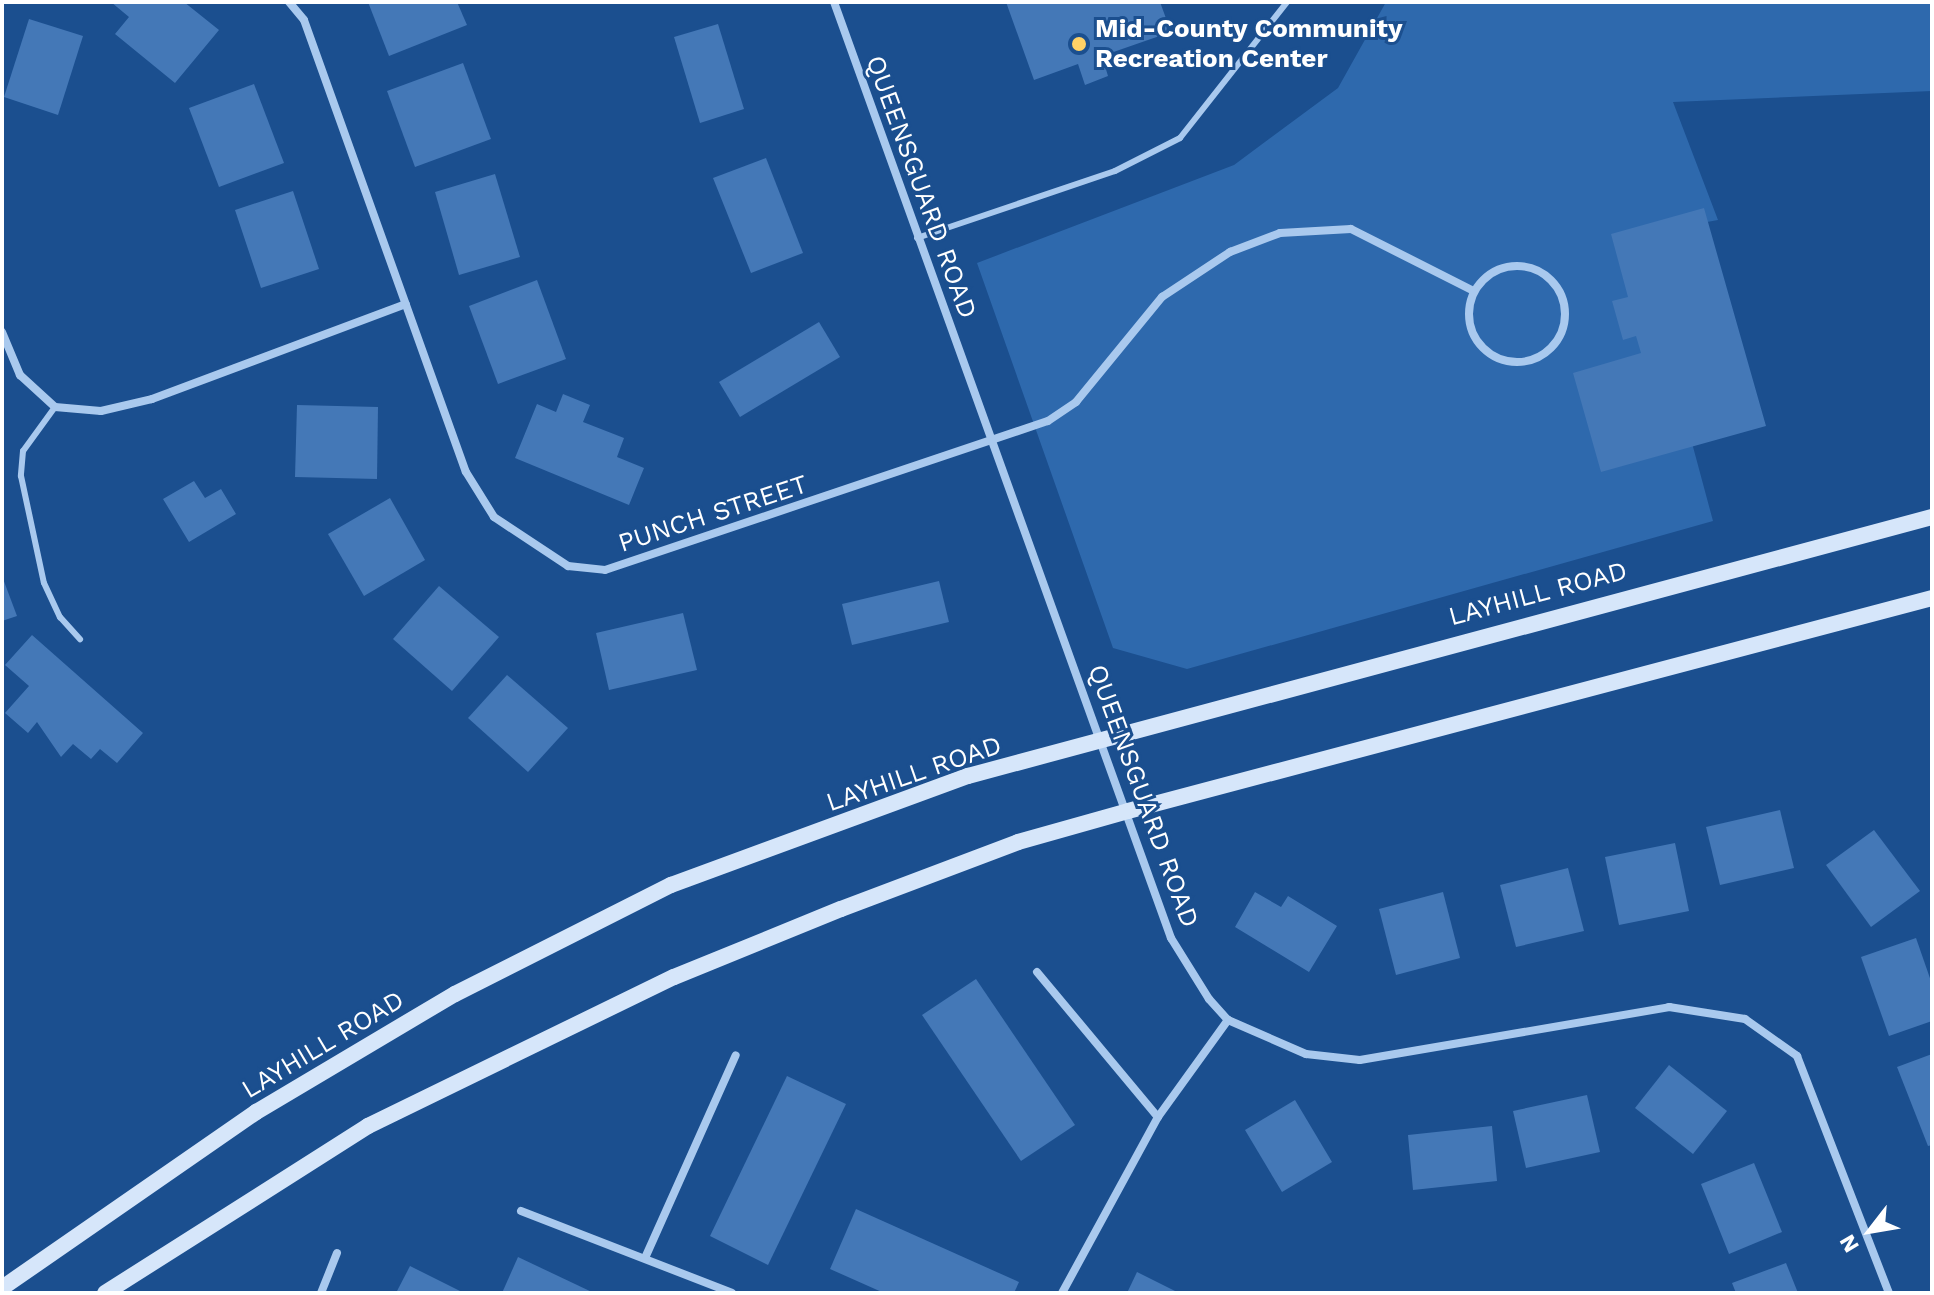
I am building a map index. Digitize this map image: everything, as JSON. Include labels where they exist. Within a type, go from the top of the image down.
[{"type":"main road","name":"LAYHILL ROAD","points":[[2,1288],[256,1112],[455,994],[671,885],[968,776],[1105,743],[1438,645],[1932,517]]},
{"type":"main road","points":[[105,1293],[368,1126],[674,977],[1018,842],[1932,598]]},
{"type":"street","name":"PUNCH STREET","points":[[289,2],[304,20],[466,472],[494,517],[568,566],[605,570],[990,443],[1076,402],[1162,297],[1189,276],[1280,233],[1351,229],[1474,291]]},
{"type":"street","name":"QUEENSGUARD ROAD","points":[[834,2],[990,443],[1105,743],[1171,938],[1228,1020]]},
{"type":"street","points":[[1532,268],[1547,275],[1565,303],[1561,337],[1539,358],[1495,358],[1473,336],[1474,291],[1498,269],[1532,268]]},
{"type":"street","points":[[2,332],[20,375],[55,407],[101,411],[152,399],[406,304]]},
{"type":"street","points":[[1037,972],[1158,1117]]},
{"type":"street","points":[[1062,1293],[1158,1117],[1228,1020],[1306,1054],[1360,1060],[1669,1007],[1745,1019],[1797,1056],[1889,1293]]},
{"type":"street","points":[[645,1258],[736,1055]]},
{"type":"street","points":[[521,1211],[732,1293]]},
{"type":"street","points":[[321,1293],[337,1253]]},
{"type":"lane","points":[[917,238],[1115,171],[1180,138],[1287,2]]},
{"type":"lane","points":[[55,407],[23,451],[21,476],[44,583],[60,617],[80,639]]},
{"type":"shaded area","points":[[1386,2],[1932,2],[1932,91],[1673,102],[1718,220],[1636,235],[1713,521],[1187,669],[1113,648],[977,263],[1234,165],[1338,88]]},
{"type":"building","points":[[111,2],[184,2],[219,30],[175,83],[115,34],[129,17]]},
{"type":"building","points":[[368,2],[457,2],[467,25],[389,56]]},
{"type":"building","name":"Mid-County Community Recreation Center","points":[[1006,2],[1160,2],[1171,32],[1102,56],[1108,76],[1085,85],[1078,64],[1034,80]]},
{"type":"building","points":[[29,19],[83,36],[58,115],[4,97]]},
{"type":"building","points":[[718,24],[744,109],[700,123],[674,37]]},
{"type":"building","points":[[463,63],[491,139],[415,167],[387,91]]},
{"type":"building","points":[[254,84],[284,163],[219,187],[189,108]]},
{"type":"building","points":[[766,158],[803,253],[751,273],[713,178]]},
{"type":"building","points":[[495,174],[520,257],[459,275],[435,192]]},
{"type":"building","points":[[293,191],[319,269],[261,288],[235,210]]},
{"type":"building","points":[[1704,208],[1766,426],[1601,472],[1573,373],[1641,353],[1636,336],[1623,340],[1612,301],[1628,297],[1611,234]]},
{"type":"building","points":[[537,280],[566,359],[498,384],[469,306]]},
{"type":"building","points":[[819,322],[840,357],[740,417],[719,382]]},
{"type":"building","points":[[563,394],[590,405],[583,422],[624,438],[617,457],[644,468],[629,505],[515,458],[537,404],[556,412]]},
{"type":"building","points":[[297,405],[378,407],[377,479],[295,477]]},
{"type":"building","points":[[194,481],[205,498],[221,489],[236,514],[189,542],[163,499]]},
{"type":"building","points":[[390,498],[425,560],[364,596],[328,534]]},
{"type":"building","points":[[2,576],[17,616],[2,621]]},
{"type":"building","points":[[939,581],[949,622],[852,645],[842,604]]},
{"type":"building","points":[[439,586],[499,637],[452,691],[393,639]]},
{"type":"building","points":[[683,613],[697,670],[609,690],[596,633]]},
{"type":"building","points":[[32,635],[143,733],[117,763],[100,749],[91,759],[73,744],[61,757],[37,722],[28,733],[5,713],[29,686],[5,665]]},
{"type":"building","points":[[507,675],[568,728],[528,772],[468,718]]},
{"type":"building","points":[[1780,810],[1794,868],[1720,885],[1706,827]]},
{"type":"building","points":[[1874,830],[1920,891],[1871,927],[1826,865]]},
{"type":"building","points":[[1675,843],[1689,911],[1619,925],[1605,857]]},
{"type":"building","points":[[1568,868],[1584,931],[1516,947],[1500,885]]},
{"type":"building","points":[[1255,892],[1281,907],[1288,896],[1337,926],[1309,972],[1235,927]]},
{"type":"building","points":[[1443,892],[1460,958],[1396,975],[1379,909]]},
{"type":"building","points":[[1916,938],[1932,984],[1932,1021],[1889,1036],[1861,957]]},
{"type":"building","points":[[976,979],[1075,1125],[1021,1161],[922,1015]]},
{"type":"building","points":[[1932,1054],[1932,1145],[1928,1146],[1897,1067]]},
{"type":"building","points":[[1669,1065],[1727,1111],[1693,1154],[1635,1108]]},
{"type":"building","points":[[787,1076],[846,1104],[768,1265],[710,1236]]},
{"type":"building","points":[[1587,1095],[1600,1152],[1526,1168],[1513,1111]]},
{"type":"building","points":[[1295,1100],[1332,1162],[1282,1192],[1245,1130]]},
{"type":"building","points":[[1492,1126],[1497,1181],[1413,1190],[1408,1135]]},
{"type":"building","points":[[1754,1163],[1782,1232],[1729,1254],[1701,1184]]},
{"type":"building","points":[[856,1209],[1019,1282],[1014,1293],[884,1293],[830,1269]]},
{"type":"building","points":[[518,1257],[594,1293],[502,1293]]},
{"type":"building","points":[[1786,1263],[1798,1293],[1736,1293],[1732,1283]]},
{"type":"building","points":[[410,1266],[464,1293],[396,1293]]},
{"type":"building","points":[[1137,1272],[1179,1293],[1127,1293]]},
{"type":"place","name":"Mid-County Community Recreation Center","points":[[1079,44]]}]
